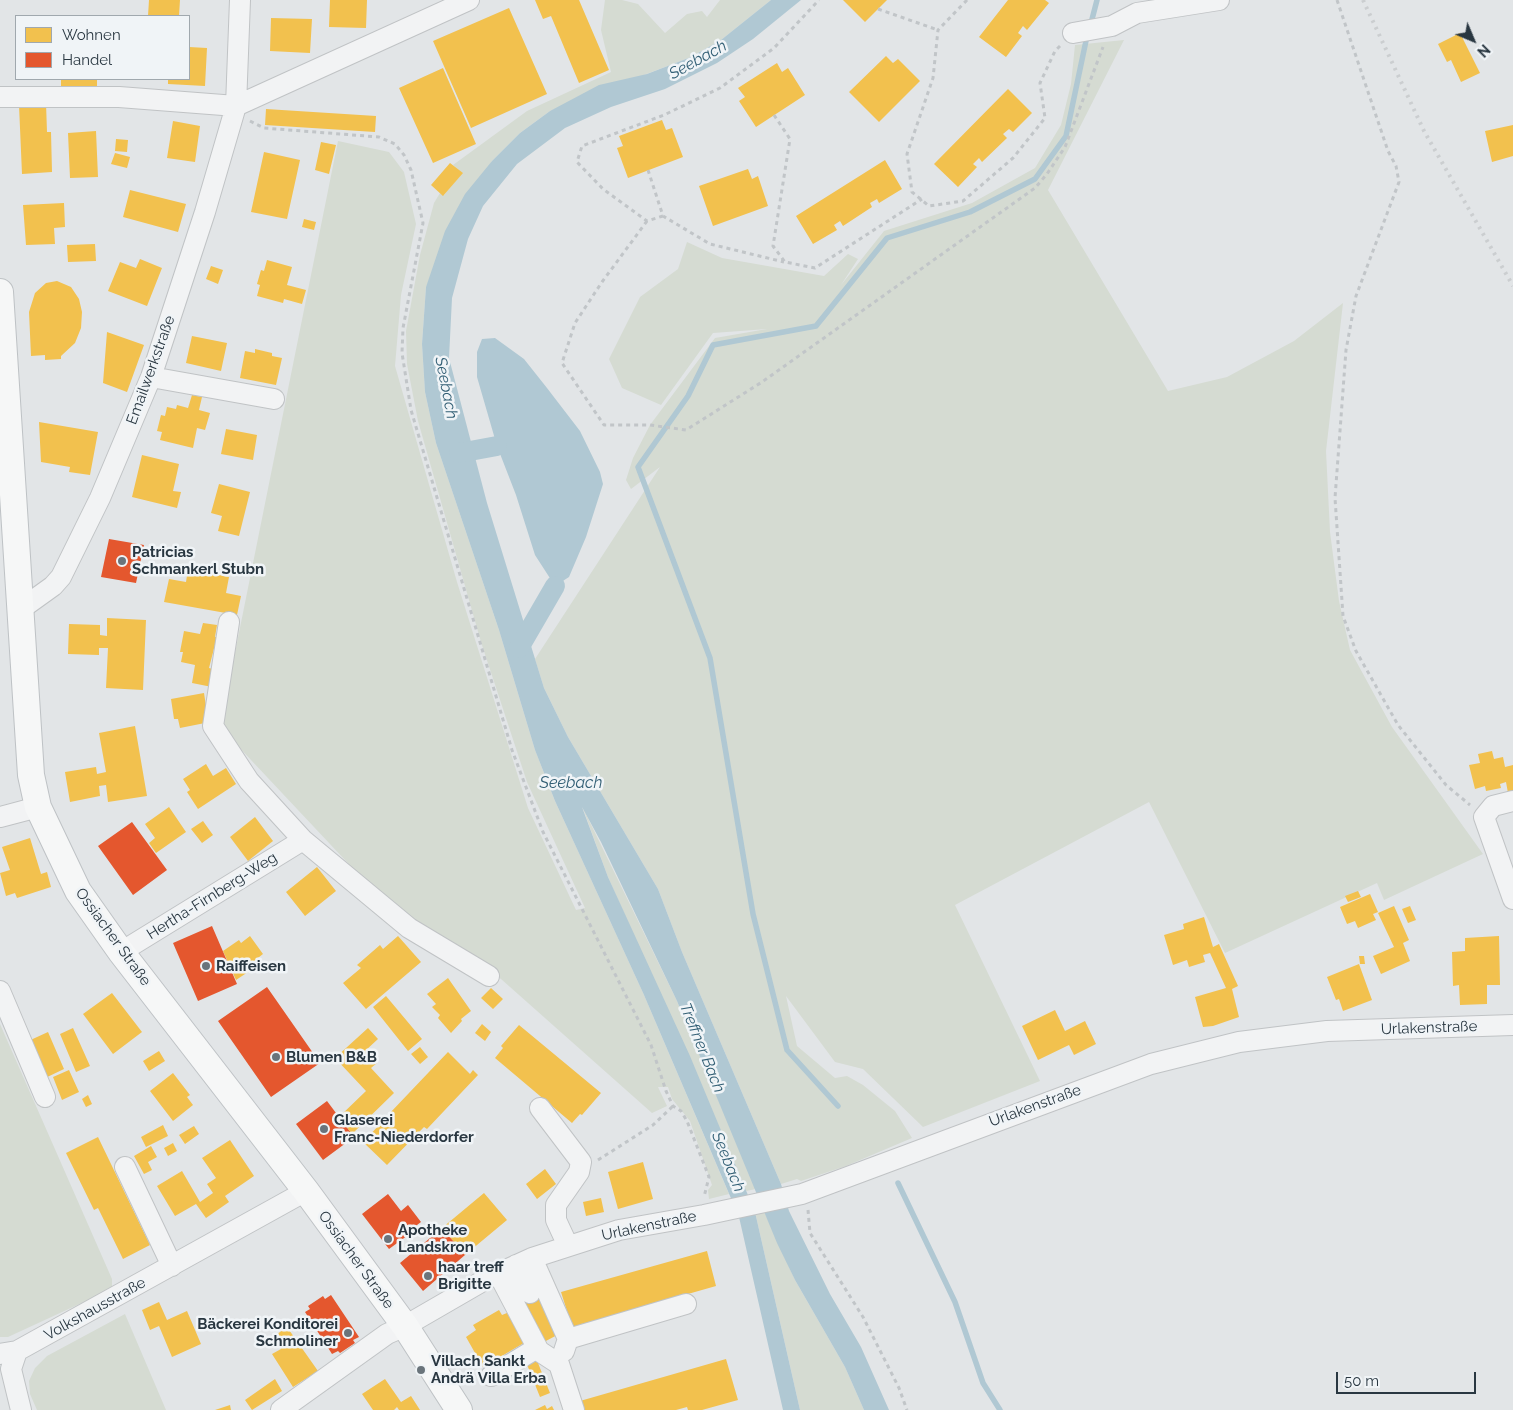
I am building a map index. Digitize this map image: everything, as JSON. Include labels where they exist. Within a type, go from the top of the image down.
[{"type":"main road","name":"Ossiacher Straße","points":[[0,292],[31,775],[38,806],[78,891],[121,952],[306,1191],[405,1326],[452,1407]]},
{"type":"street","name":"Emailwerkstraße","points":[[21,609],[53,586],[60,577],[100,498],[151,377],[202,221],[236,106],[240,0]]},
{"type":"street","points":[[0,97],[119,97],[236,106],[468,0]]},
{"type":"street","points":[[1072,34],[1112,26],[1131,7],[1219,0]]},
{"type":"street","points":[[151,377],[274,399]]},
{"type":"street","points":[[229,622],[213,726],[249,781],[303,840],[409,928],[489,976]]},
{"type":"street","points":[[1513,801],[1493,806],[1484,816],[1513,899]]},
{"type":"street","points":[[0,817],[38,806]]},
{"type":"street","name":"Hertha-Firnberg-Weg","points":[[121,952],[303,840]]},
{"type":"street","points":[[0,991],[45,1097]]},
{"type":"street","name":"Urlakenstraße","points":[[405,1326],[515,1265],[568,1246],[619,1230],[707,1214],[806,1192],[1150,1064],[1239,1042],[1327,1031],[1513,1024]]},
{"type":"street","points":[[540,1108],[581,1162],[579,1172],[556,1205],[556,1220],[568,1246]]},
{"type":"street","points":[[125,1167],[172,1266]]},
{"type":"street","name":"Volkshausstraße","points":[[22,1410],[8,1353],[172,1266],[306,1191]]},
{"type":"street","points":[[515,1265],[530,1293]]},
{"type":"street","points":[[515,1265],[568,1339]]},
{"type":"street","points":[[515,1265],[537,1348],[559,1364],[574,1410]]},
{"type":"street","points":[[568,1339],[686,1304]]},
{"type":"street","name":"Ossiacher Straße","points":[[281,1410],[387,1334],[405,1326]]},
{"type":"street","points":[[559,1364],[568,1339]]},
{"type":"street","points":[[491,1376],[537,1348]]},
{"type":"path","points":[[648,222],[603,189],[577,162],[582,146],[664,115],[720,88],[774,48],[820,0]]},
{"type":"path","points":[[967,0],[938,30],[933,78],[907,154],[912,192],[930,206],[963,201],[1012,158],[1045,118],[1040,83],[1055,51],[1072,34]]},
{"type":"path","points":[[1337,0],[1388,151],[1396,166],[1398,182],[1356,296],[1346,350],[1334,498],[1343,616],[1356,651],[1398,725],[1446,785],[1484,816]]},
{"type":"path","points":[[878,9],[938,30]]},
{"type":"path","points":[[662,216],[648,222],[602,282],[575,323],[562,363],[604,425],[658,426],[686,430],[762,382],[1035,188],[1048,174],[1064,147],[1112,26]]},
{"type":"path","points":[[236,106],[246,120],[264,128],[379,138],[394,144],[404,155],[411,170],[423,223],[403,328],[402,353],[411,410],[512,750],[543,832],[651,1044],[672,1106],[681,1111],[687,1121],[709,1177],[703,1202],[707,1214]]},
{"type":"path","points":[[774,115],[790,139],[773,246],[785,262]]},
{"type":"path","points":[[648,170],[662,216],[710,244],[815,268],[922,199]]},
{"type":"path","points":[[579,1172],[653,1125],[672,1106]]},
{"type":"path","points":[[806,1192],[812,1200],[807,1214],[810,1233],[863,1317],[908,1410]]},
{"type":"shaded area","points":[[605,0],[622,0],[638,4],[665,33],[687,14],[702,11],[707,17],[720,0],[771,0],[721,40],[691,57],[550,111],[520,133],[492,161],[426,287],[422,344],[425,392],[436,443],[499,630],[535,750],[555,801],[644,995],[729,1194],[709,1199],[708,1190],[712,1185],[690,1121],[672,1099],[668,1087],[658,1087],[667,1106],[652,1113],[501,979],[376,893],[220,727],[338,141],[389,152],[404,172],[416,224],[401,295],[395,366],[457,582],[528,808],[576,910],[585,908],[527,782],[481,642],[418,421],[407,364],[406,331],[420,255],[434,203],[440,193],[444,195],[462,173],[453,165],[527,111],[611,72],[601,30]]},
{"type":"shaded area","points":[[1124,40],[1048,190],[1168,391],[1227,377],[1294,341],[1343,303],[1326,451],[1330,532],[1339,601],[1350,650],[1392,727],[1483,854],[1384,900],[1377,883],[1225,953],[1149,802],[955,905],[1040,1081],[923,1127],[863,1069],[835,1062],[786,996],[797,1046],[835,1078],[847,1076],[863,1085],[895,1111],[912,1138],[846,1166],[801,1181],[797,1179],[781,1184],[682,952],[658,889],[568,737],[544,688],[535,659],[660,467],[631,489],[626,480],[633,458],[650,425],[715,338],[767,329],[713,333],[661,405],[622,388],[609,359],[640,297],[678,269],[687,242],[722,258],[824,276],[848,254],[858,259],[841,285],[884,231],[972,203],[1035,168],[1061,125],[1071,84],[1075,45]]},
{"type":"shaded area","points":[[582,806],[677,1001],[756,1189],[746,1191],[608,877]]},
{"type":"shaded area","points":[[0,1024],[112,1279],[112,1289],[8,1337],[0,1337]]},
{"type":"shaded area","points":[[764,1211],[795,1280],[845,1367],[864,1410],[800,1410],[755,1212]]},
{"type":"shaded area","points":[[125,1314],[166,1410],[37,1410],[30,1394],[29,1381],[35,1368],[47,1356]]},
{"type":"water","name":"Seebach","points":[[771,0],[801,0],[753,39],[717,63],[665,89],[611,107],[565,128],[517,164],[483,206],[468,239],[452,298],[449,358],[487,503],[544,688],[568,737],[658,889],[682,952],[781,1184],[789,1211],[830,1294],[861,1347],[889,1410],[864,1410],[845,1367],[795,1280],[777,1243],[677,1001],[601,842],[582,807],[608,877],[690,1056],[755,1212],[800,1410],[783,1410],[739,1217],[644,995],[555,801],[535,750],[499,630],[436,443],[425,392],[422,344],[426,287],[445,231],[465,194],[492,161],[520,133],[550,111],[599,85],[647,74],[691,57],[721,40]]},
{"type":"water","points":[[495,338],[524,359],[580,431],[600,472],[603,484],[586,537],[569,577],[555,586],[535,555],[516,495],[497,446],[477,377],[477,352],[482,339]]},
{"type":"building: Wohnen","points":[[149,0],[180,0],[179,15],[148,15]]},
{"type":"building: Wohnen","points":[[330,0],[367,0],[366,28],[329,27]]},
{"type":"building: Wohnen","points":[[535,0],[579,0],[609,70],[579,83],[551,16],[543,19]]},
{"type":"building: Wohnen","points":[[843,0],[887,0],[865,22]]},
{"type":"building: Wohnen","points":[[1008,0],[1045,0],[1049,3],[1027,30],[1023,26],[1018,33],[1022,36],[1006,57],[979,37]]},
{"type":"building: Wohnen","points":[[509,8],[547,94],[471,128],[433,41]]},
{"type":"building: Wohnen","points":[[271,18],[312,19],[310,53],[270,51]]},
{"type":"building: Wohnen","points":[[1460,33],[1480,73],[1461,82],[1451,60],[1447,62],[1438,44]]},
{"type":"building: Wohnen","points":[[190,47],[207,48],[205,86],[168,84],[168,80],[190,80]]},
{"type":"building: Wohnen","points":[[886,56],[893,63],[898,59],[920,81],[879,122],[849,92]]},
{"type":"building: Wohnen","points":[[777,63],[782,72],[788,68],[805,95],[756,127],[739,101],[745,97],[738,88]]},
{"type":"building: Wohnen","points":[[443,68],[476,144],[433,163],[399,88]]},
{"type":"building: Wohnen","points":[[61,80],[97,80],[97,88],[61,90]]},
{"type":"building: Wohnen","points":[[1008,89],[1032,113],[1013,132],[1009,129],[1003,134],[1007,138],[982,162],[979,158],[973,164],[977,167],[958,187],[934,164]]},
{"type":"building: Wohnen","points":[[46,103],[47,132],[51,132],[52,172],[22,174],[19,105]]},
{"type":"building: Wohnen","points":[[266,109],[376,116],[375,132],[265,125]]},
{"type":"building: Wohnen","points":[[662,120],[666,130],[672,128],[683,157],[628,178],[617,148],[623,146],[619,136]]},
{"type":"building: Wohnen","points":[[173,121],[200,126],[195,162],[167,158]]},
{"type":"building: Wohnen","points":[[1513,125],[1513,156],[1492,162],[1485,131]]},
{"type":"building: Wohnen","points":[[96,131],[98,177],[70,178],[68,133]]},
{"type":"building: Wohnen","points":[[116,139],[128,140],[127,152],[115,151]]},
{"type":"building: Wohnen","points":[[321,142],[336,145],[329,174],[315,170]]},
{"type":"building: Wohnen","points":[[264,152],[300,160],[287,219],[251,212]]},
{"type":"building: Wohnen","points":[[115,153],[130,157],[127,168],[111,164]]},
{"type":"building: Wohnen","points":[[885,160],[902,189],[879,203],[877,199],[870,203],[872,207],[843,226],[840,221],[834,225],[837,230],[813,244],[796,216]]},
{"type":"building: Wohnen","points":[[450,163],[463,173],[443,196],[431,185]]},
{"type":"building: Wohnen","points":[[748,169],[752,179],[758,176],[768,206],[713,226],[699,186]]},
{"type":"building: Wohnen","points":[[130,190],[186,204],[178,232],[123,217]]},
{"type":"building: Wohnen","points":[[64,203],[65,227],[54,228],[55,244],[26,245],[23,205]]},
{"type":"building: Wohnen","points":[[304,219],[316,222],[314,230],[302,227]]},
{"type":"building: Wohnen","points":[[95,244],[96,261],[68,262],[67,245]]},
{"type":"building: Wohnen","points":[[140,259],[162,268],[147,306],[108,291],[120,262],[136,268]]},
{"type":"building: Wohnen","points":[[267,260],[292,267],[287,285],[306,290],[302,304],[284,299],[283,303],[257,296],[260,285],[257,284],[261,270],[264,271]]},
{"type":"building: Wohnen","points":[[211,266],[223,270],[218,284],[206,279]]},
{"type":"building: Wohnen","points":[[57,281],[71,287],[79,299],[82,312],[81,328],[75,343],[61,356],[61,359],[45,360],[45,355],[31,356],[29,312],[35,293],[46,283]]},
{"type":"building: Wohnen","points":[[107,332],[144,345],[127,392],[103,383]]},
{"type":"building: Wohnen","points":[[192,336],[227,343],[221,371],[186,363]]},
{"type":"building: Wohnen","points":[[255,349],[272,353],[272,356],[282,358],[276,385],[240,378],[245,351],[255,353]]},
{"type":"building: Wohnen","points":[[192,395],[202,397],[199,410],[210,413],[205,430],[197,428],[193,448],[160,440],[162,432],[157,431],[161,415],[165,416],[167,407],[176,409],[177,405],[188,408]]},
{"type":"building: Wohnen","points":[[39,422],[98,432],[90,475],[69,472],[70,467],[41,462]]},
{"type":"building: Wohnen","points":[[226,429],[257,435],[253,460],[221,454]]},
{"type":"building: Wohnen","points":[[142,455],[179,464],[173,491],[181,492],[177,508],[132,497]]},
{"type":"building: Wohnen","points":[[219,484],[250,492],[239,536],[218,531],[222,516],[211,513]]},
{"type":"building: Wohnen","points":[[188,569],[229,577],[226,593],[241,596],[237,615],[164,602],[169,579],[186,582]]},
{"type":"building: Wohnen","points":[[107,618],[146,620],[143,690],[106,688],[108,648],[99,648],[99,655],[68,654],[69,624],[100,625],[100,635],[107,636]]},
{"type":"building: Wohnen","points":[[203,623],[217,625],[215,637],[217,637],[209,668],[216,670],[212,687],[192,683],[195,665],[181,662],[183,652],[180,652],[184,631],[200,634]]},
{"type":"building: Wohnen","points":[[204,693],[207,713],[204,714],[205,723],[180,728],[178,719],[174,719],[171,699]]},
{"type":"building: Wohnen","points":[[135,726],[147,796],[108,802],[106,785],[99,786],[100,796],[70,802],[65,772],[96,767],[97,774],[106,772],[99,733]]},
{"type":"building: Wohnen","points":[[1492,751],[1494,759],[1503,757],[1505,767],[1513,765],[1513,792],[1508,793],[1506,782],[1500,784],[1501,788],[1486,791],[1485,786],[1475,789],[1469,765],[1480,763],[1478,754]]},
{"type":"building: Wohnen","points":[[206,764],[213,776],[226,768],[236,784],[198,809],[187,792],[190,790],[183,779]]},
{"type":"building: Wohnen","points":[[169,807],[186,832],[156,853],[149,843],[155,838],[145,824]]},
{"type":"building: Wohnen","points":[[255,817],[273,841],[248,861],[230,837]]},
{"type":"building: Wohnen","points":[[203,821],[213,835],[202,843],[191,829]]},
{"type":"building: Wohnen","points":[[30,838],[41,874],[47,872],[51,887],[17,898],[15,893],[6,896],[0,873],[10,870],[2,847]]},
{"type":"building: Wohnen","points":[[317,867],[336,891],[305,916],[286,892]]},
{"type":"building: Wohnen","points":[[1358,891],[1361,897],[1348,902],[1345,896]]},
{"type":"building: Wohnen","points":[[1370,894],[1378,912],[1373,914],[1376,920],[1358,928],[1355,921],[1347,924],[1340,907]]},
{"type":"building: Wohnen","points":[[1394,906],[1409,940],[1403,943],[1410,961],[1381,974],[1373,956],[1394,947],[1378,913]]},
{"type":"building: Wohnen","points":[[1410,906],[1416,920],[1408,923],[1402,909]]},
{"type":"building: Wohnen","points":[[1204,917],[1213,947],[1219,944],[1238,986],[1232,989],[1239,1017],[1213,1026],[1203,1027],[1195,997],[1226,988],[1210,953],[1203,955],[1205,962],[1189,967],[1187,960],[1173,965],[1164,935],[1184,929],[1183,924]]},
{"type":"building: Wohnen","points":[[250,936],[263,954],[254,961],[257,966],[236,980],[223,951],[239,940],[241,943]]},
{"type":"building: Wohnen","points":[[398,936],[421,962],[366,1009],[343,983],[361,968],[357,965],[380,945],[383,949]]},
{"type":"building: Wohnen","points":[[1499,936],[1500,985],[1487,985],[1487,1004],[1460,1005],[1459,985],[1453,986],[1452,952],[1465,951],[1465,938]]},
{"type":"building: Wohnen","points":[[1359,956],[1364,956],[1365,964],[1360,964]]},
{"type":"building: Wohnen","points":[[1359,964],[1372,1000],[1343,1011],[1339,999],[1336,1000],[1327,977]]},
{"type":"building: Wohnen","points":[[448,978],[471,1011],[461,1019],[462,1021],[451,1033],[438,1018],[440,1015],[432,1007],[436,1004],[427,994]]},
{"type":"building: Wohnen","points":[[491,988],[503,999],[493,1009],[481,998]]},
{"type":"building: Wohnen","points":[[112,993],[142,1032],[113,1054],[83,1014]]},
{"type":"building: Wohnen","points":[[386,996],[422,1039],[408,1051],[373,1007]]},
{"type":"building: Wohnen","points":[[1055,1010],[1065,1031],[1085,1021],[1096,1044],[1074,1055],[1069,1045],[1038,1060],[1022,1026]]},
{"type":"building: Wohnen","points":[[482,1024],[491,1032],[485,1041],[475,1033]]},
{"type":"building: Wohnen","points":[[519,1025],[601,1093],[582,1115],[580,1114],[572,1123],[495,1058],[503,1048],[501,1046]]},
{"type":"building: Wohnen","points":[[73,1028],[90,1066],[76,1072],[60,1034]]},
{"type":"building: Wohnen","points":[[368,1028],[378,1039],[365,1051],[377,1063],[371,1068],[394,1093],[352,1134],[339,1117],[366,1091],[335,1058]]},
{"type":"building: Wohnen","points":[[48,1032],[64,1069],[41,1080],[24,1043]]},
{"type":"building: Wohnen","points":[[420,1047],[428,1057],[420,1064],[411,1054]]},
{"type":"building: Wohnen","points":[[159,1051],[165,1061],[149,1071],[143,1061]]},
{"type":"building: Wohnen","points":[[448,1052],[470,1074],[473,1070],[478,1075],[427,1129],[424,1127],[387,1165],[363,1142],[383,1121],[388,1126],[394,1119],[389,1114]]},
{"type":"building: Wohnen","points":[[69,1070],[79,1092],[62,1100],[53,1077]]},
{"type":"building: Wohnen","points":[[173,1073],[190,1095],[187,1097],[193,1105],[173,1121],[150,1091]]},
{"type":"building: Wohnen","points":[[88,1095],[92,1104],[86,1107],[82,1099]]},
{"type":"building: Wohnen","points":[[163,1125],[168,1136],[146,1147],[141,1137]]},
{"type":"building: Wohnen","points":[[194,1126],[199,1134],[185,1144],[179,1135]]},
{"type":"building: Wohnen","points":[[98,1137],[150,1245],[123,1259],[98,1208],[94,1210],[66,1153]]},
{"type":"building: Wohnen","points":[[230,1140],[254,1176],[225,1196],[229,1202],[206,1218],[196,1204],[175,1216],[157,1186],[182,1171],[200,1202],[213,1193],[207,1184],[216,1178],[202,1158]]},
{"type":"building: Wohnen","points":[[173,1143],[177,1151],[168,1156],[164,1148]]},
{"type":"building: Wohnen","points":[[151,1146],[157,1157],[148,1162],[152,1170],[144,1174],[134,1156]]},
{"type":"building: Wohnen","points":[[643,1162],[653,1199],[618,1209],[608,1172]]},
{"type":"building: Wohnen","points":[[545,1169],[556,1184],[537,1199],[526,1184]]},
{"type":"building: Wohnen","points":[[484,1193],[507,1220],[465,1255],[442,1228]]},
{"type":"building: Wohnen","points":[[601,1198],[604,1212],[586,1216],[583,1202]]},
{"type":"building: Wohnen","points":[[707,1251],[716,1286],[572,1327],[561,1292]]},
{"type":"building: Wohnen","points":[[538,1289],[561,1333],[544,1342],[521,1298]]},
{"type":"building: Wohnen","points":[[159,1302],[167,1320],[187,1311],[201,1344],[172,1357],[159,1326],[150,1330],[142,1310]]},
{"type":"building: Wohnen","points":[[499,1310],[502,1315],[507,1313],[524,1343],[483,1367],[466,1337],[476,1330],[473,1325]]},
{"type":"building: Wohnen","points":[[287,1327],[318,1371],[293,1387],[272,1354],[281,1349],[273,1337]]},
{"type":"building: Wohnen","points":[[536,1358],[550,1393],[540,1397],[526,1362]]},
{"type":"building: Wohnen","points":[[726,1359],[738,1400],[702,1410],[688,1410],[687,1407],[676,1410],[582,1410],[580,1401]]},
{"type":"building: Wohnen","points":[[275,1379],[282,1391],[252,1410],[245,1400]]},
{"type":"building: Wohnen","points":[[385,1379],[401,1402],[411,1396],[420,1410],[399,1410],[397,1407],[394,1410],[373,1410],[362,1394]]},
{"type":"building: Wohnen","points":[[230,1405],[231,1410],[215,1410]]},
{"type":"building: Wohnen","points":[[545,1405],[547,1409],[552,1406],[554,1410],[535,1410]]},
{"type":"building: Handel","name":"Patricias Schmankerl Stubn","points":[[109,539],[144,545],[136,583],[101,577]]},
{"type":"building: Handel","points":[[132,822],[167,870],[133,895],[98,846]]},
{"type":"building: Handel","name":"Raiffeisen","points":[[212,926],[237,984],[198,1001],[173,943]]},
{"type":"building: Handel","points":[[267,987],[320,1063],[271,1097],[218,1021]]},
{"type":"building: Handel","name":"Glaserei Franc-Niederdorfer","points":[[327,1101],[354,1137],[323,1160],[296,1124]]},
{"type":"building: Handel","points":[[388,1194],[401,1211],[408,1205],[421,1222],[413,1228],[415,1230],[389,1249],[362,1214]]},
{"type":"building: Handel","points":[[442,1228],[465,1255],[423,1291],[400,1263]]},
{"type":"building: Handel","points":[[331,1295],[359,1337],[353,1340],[355,1343],[340,1353],[338,1351],[332,1354],[305,1312],[310,1309],[308,1306],[323,1296],[325,1299]]},
{"type":"waterway","points":[[1090,27],[1097,0]]},
{"type":"waterway","points":[[838,1106],[787,1050],[753,914],[710,658],[638,467],[688,396],[713,345],[816,326],[887,238],[970,212],[1035,179],[1066,136],[1087,36]]},
{"type":"waterway","points":[[459,453],[497,446]]},
{"type":"waterway","points":[[519,648],[555,586]]},
{"type":"waterway","points":[[898,1183],[955,1302],[983,1383],[1000,1410]]},
{"type":"railway","points":[[1363,0],[1424,131],[1513,286]]},
{"type":"place","name":"Patricias Schmankerl Stubn","points":[[122,561]]},
{"type":"place","name":"Raiffeisen","points":[[206,966]]},
{"type":"place","name":"Blumen B&B","points":[[276,1057]]},
{"type":"place","name":"Glaserei Franc-Niederdorfer","points":[[324,1129]]},
{"type":"place","name":"Apotheke Landskron","points":[[388,1239]]},
{"type":"place","name":"haar treff Brigitte","points":[[428,1276]]},
{"type":"place","name":"Bäckerei Konditorei Schmoliner","points":[[348,1333]]},
{"type":"place","name":"Villach Sankt Andrä Villa Erba","points":[[421,1370]]},
{"type":"water label","name":"Treffner Bach","points":[[702,1048]]}]
